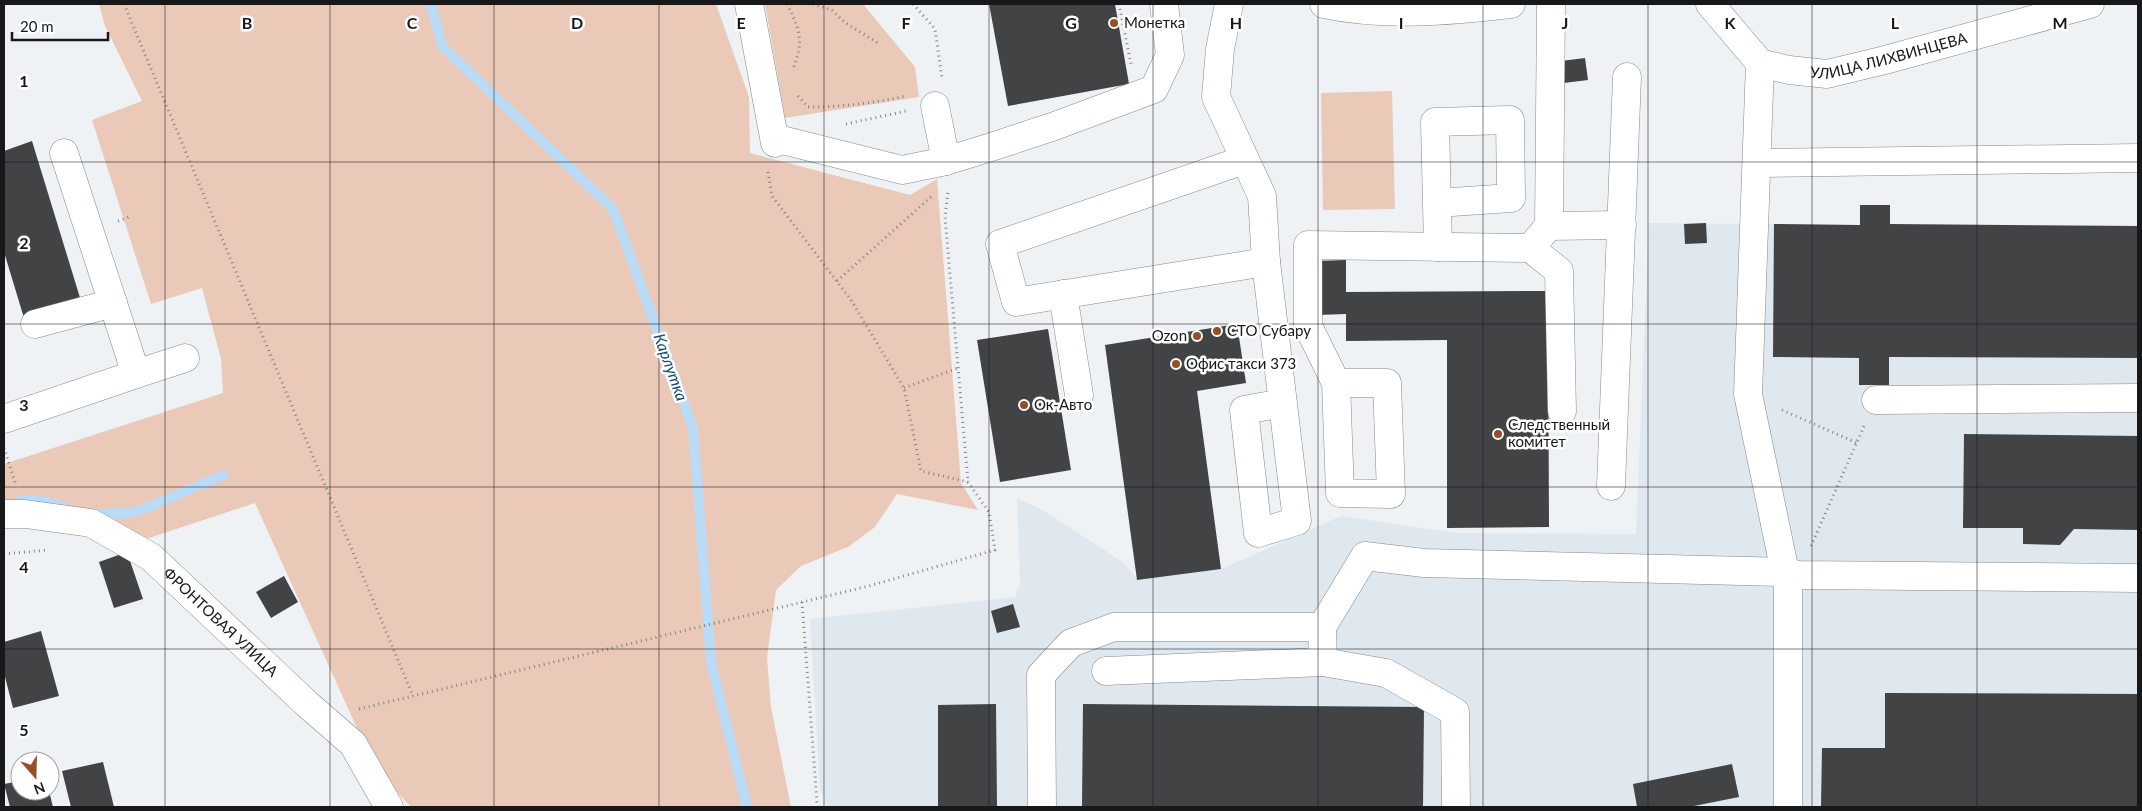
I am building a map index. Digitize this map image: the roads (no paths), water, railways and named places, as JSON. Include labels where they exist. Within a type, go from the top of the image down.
[{"type":"street","points":[[749,4],[781,83],[775,143],[782,140],[902,170],[949,167],[1154,89],[1170,55],[1164,4]]},
{"type":"street","points":[[1229,4],[1220,49],[1216,97],[1262,196],[1266,262],[1283,403]]},
{"type":"street","points":[[1324,4],[1353,10],[1446,11],[1511,4]]},
{"type":"street","points":[[1530,248],[1549,226],[1551,4]]},
{"type":"street","points":[[1711,4],[1760,63],[1758,163],[1753,223],[1748,394],[1791,574],[1788,588],[1788,807]]},
{"type":"street","name":"УЛИЦА ЛИХВИНЦЕВА","points":[[1760,63],[1789,70],[1827,74],[1885,60],[2052,9],[2090,4]]},
{"type":"street","points":[[1611,486],[1628,77]]},
{"type":"street","points":[[921,103],[949,167]]},
{"type":"street","points":[[64,153],[136,374]]},
{"type":"street","points":[[1758,163],[2138,158]]},
{"type":"street","points":[[1244,160],[1000,244],[1016,302],[1266,262]]},
{"type":"street","points":[[1437,203],[1438,247]]},
{"type":"street","points":[[1549,226],[1622,225]]},
{"type":"street","points":[[1336,383],[1308,326],[1308,245],[1530,248],[1558,271],[1562,411]]},
{"type":"street","points":[[1063,294],[1079,395]]},
{"type":"street","points":[[35,324],[113,303]]},
{"type":"street","points":[[4,419],[185,358]]},
{"type":"street","points":[[1876,400],[2138,398]]},
{"type":"street","name":"ФРОНТОВАЯ УЛИЦА","points":[[14,514],[90,523],[151,556],[306,704],[353,744],[389,807]]},
{"type":"street","points":[[1322,662],[1322,627],[1365,556],[1424,563],[1791,574],[2138,578]]},
{"type":"street","points":[[1042,807],[1040,675],[1071,643],[1114,627],[1322,627]]},
{"type":"street","points":[[1106,671],[1322,662],[1386,673],[1456,712],[1456,807]]},
{"type":"waterway","name":"Карлутка","points":[[431,4],[442,46],[613,209],[693,428],[711,663],[747,807]]},
{"type":"waterway","points":[[90,515],[136,512],[224,475]]},
{"type":"waterway","points":[[20,501],[42,501],[64,507]]},
{"type":"place","name":"Монетка","points":[[1114,23]]},
{"type":"place","name":"СТО Субару","points":[[1217,331]]},
{"type":"place","name":"Ozon","points":[[1197,336]]},
{"type":"place","name":"Офис такси 373","points":[[1176,364]]},
{"type":"place","name":"Ок-Авто","points":[[1024,405]]},
{"type":"place","name":"Следственный комитет","points":[[1498,434]]}]
